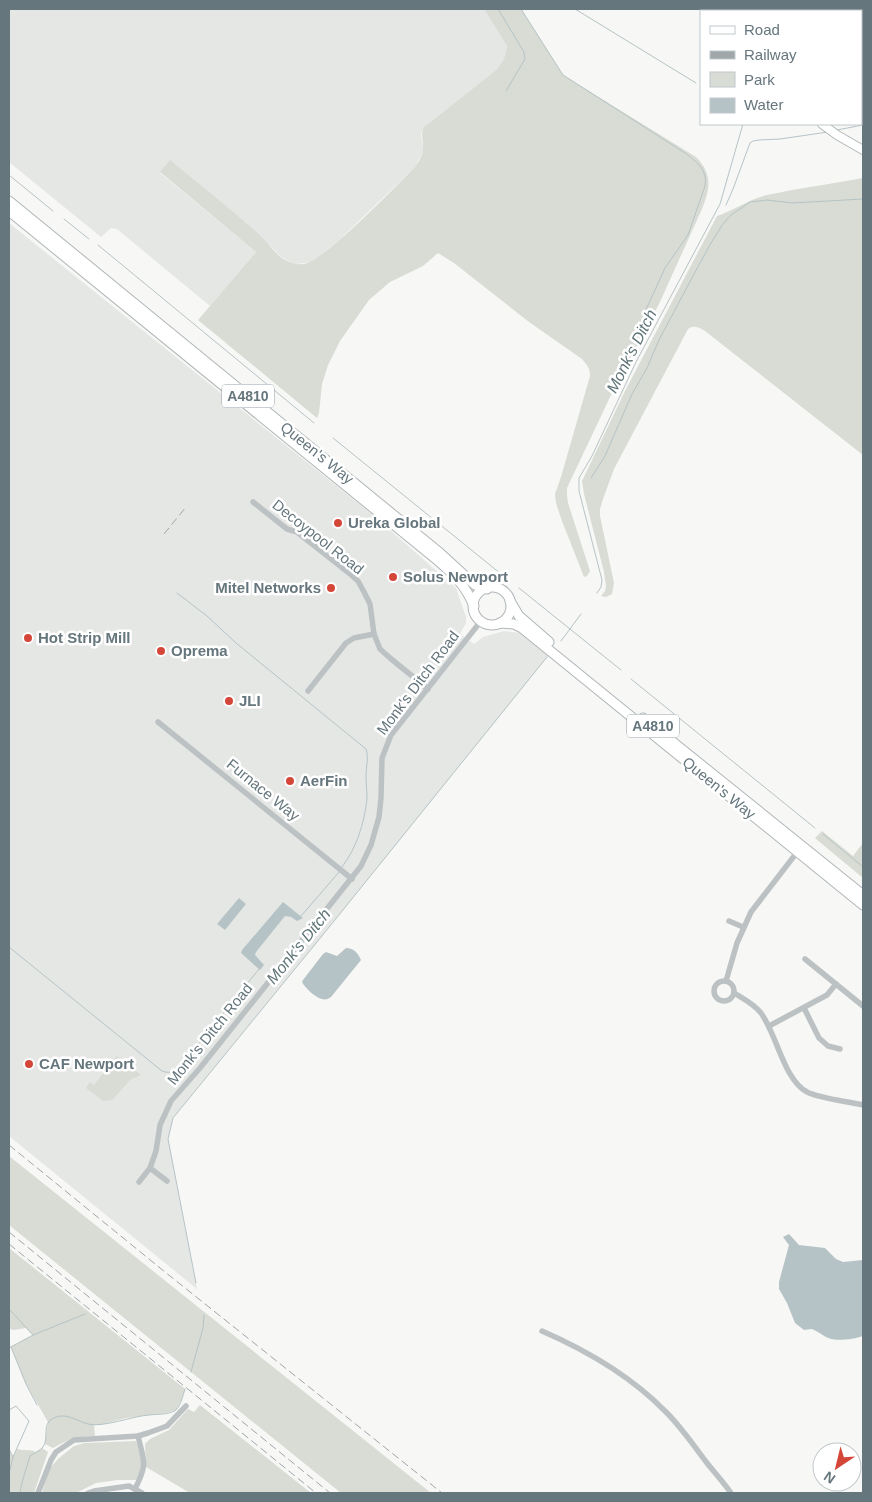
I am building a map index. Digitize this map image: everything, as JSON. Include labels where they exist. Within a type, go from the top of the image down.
[{"type":"main road","name":"Queen's Way","points":[[9,201],[440,553],[475,585],[487,589],[500,590],[508,596],[519,616],[530,626],[800,849],[863,905]]},
{"type":"main road","name":"Queen's Way","points":[[9,212],[436,559],[460,580],[469,594],[476,616],[480,621],[494,625],[500,623],[514,624],[522,628],[800,849],[863,895]]},
{"type":"main road","points":[[474,606],[476,596],[487,589]]},
{"type":"main road","points":[[500,623],[508,616],[511,608],[510,601]]},
{"type":"street","points":[[823,125],[863,150]]},
{"type":"street","name":"Decoypool Road","points":[[253,502],[288,529],[297,532],[354,577],[370,604],[374,634],[378,644],[385,654],[428,690]]},
{"type":"street","name":"Monk's Ditch Road","points":[[139,1182],[150,1168],[156,1151],[160,1124],[171,1102],[352,879],[366,856],[376,830],[381,798],[382,758],[391,735],[480,621]]},
{"type":"street","points":[[308,690],[346,642],[354,638],[374,634]]},
{"type":"street","name":"Furnace Way","points":[[158,722],[352,879]]},
{"type":"street","points":[[726,982],[743,927],[751,912],[800,849]]},
{"type":"street","points":[[729,921],[743,927]]},
{"type":"street","points":[[805,959],[863,1006]]},
{"type":"street","points":[[720,982],[726,982],[733,987],[734,993],[726,1001],[717,998],[714,992],[720,982]]},
{"type":"street","points":[[770,1026],[827,995],[836,984]]},
{"type":"street","points":[[734,993],[755,1007],[770,1026],[791,1075],[802,1088],[815,1095],[863,1105]]},
{"type":"street","points":[[804,1008],[819,1038],[828,1046],[840,1049]]},
{"type":"street","points":[[150,1168],[167,1181]]},
{"type":"street","points":[[542,1331],[568,1342],[614,1368],[651,1398],[687,1436],[731,1492]]},
{"type":"street","points":[[38,1493],[56,1452],[74,1440],[138,1436],[167,1426],[186,1406]]},
{"type":"street","points":[[135,1489],[144,1466],[144,1458],[138,1436]]},
{"type":"street","points":[[88,1493],[96,1490],[129,1486],[142,1493]]},
{"type":"shaded area","points":[[9,9],[484,9],[507,46],[506,56],[496,70],[423,128],[421,135],[423,152],[415,167],[338,241],[310,262],[292,263],[281,257],[265,240],[170,161],[160,173],[256,252],[210,306],[117,229],[111,228],[101,237],[9,162]]},
{"type":"shaded area","points":[[9,223],[374,516],[456,588],[466,617],[466,623],[460,634],[474,644],[483,637],[504,631],[520,633],[549,655],[173,1118],[168,1139],[197,1289],[9,1136]]},
{"type":"green space","points":[[484,9],[521,9],[563,75],[696,157],[705,169],[707,176],[707,195],[702,209],[659,304],[610,397],[567,488],[568,503],[590,571],[584,577],[562,521],[555,494],[590,376],[589,369],[582,359],[529,322],[454,263],[438,253],[423,266],[390,282],[369,300],[340,341],[328,365],[322,384],[317,418],[198,320],[256,252],[160,172],[170,160],[253,229],[282,258],[299,264],[314,260],[343,237],[415,167],[423,152],[423,128],[501,65],[507,46]]},
{"type":"green space","points":[[863,178],[863,455],[705,331],[696,327],[688,329],[614,469],[603,499],[600,516],[614,583],[612,594],[606,597],[601,596],[606,586],[604,572],[582,481],[625,391],[717,216],[767,195]]},
{"type":"green space","points":[[822,831],[853,856],[863,843],[863,878],[815,838]]},
{"type":"green space","points":[[117,1056],[141,1075],[130,1080],[112,1100],[103,1101],[86,1088],[90,1082],[94,1085]]},
{"type":"green space","points":[[9,1156],[431,1493],[341,1493],[9,1225]]},
{"type":"green space","points":[[9,1248],[185,1389],[176,1410],[94,1425],[95,1436],[73,1439],[53,1448],[45,1444],[48,1422],[26,1384],[11,1347],[33,1335],[26,1328],[9,1329]]},
{"type":"green space","points":[[200,1405],[311,1493],[190,1493],[146,1467],[145,1444],[150,1439],[169,1430],[188,1409],[194,1412]]},
{"type":"green space","points":[[136,1441],[141,1460],[137,1480],[96,1483],[76,1493],[42,1493],[49,1469],[74,1446],[85,1443]]},
{"type":"green space","points":[[42,1448],[48,1452],[34,1493],[9,1493],[9,1449],[13,1457],[17,1449],[36,1452]]},
{"type":"water","points":[[239,898],[246,904],[225,930],[217,924]]},
{"type":"water","points":[[283,902],[303,918],[297,921],[285,916],[256,952],[255,955],[264,965],[260,970],[241,953],[242,950]]},
{"type":"water","points":[[346,948],[355,951],[361,960],[331,997],[325,999],[317,997],[306,987],[302,982],[303,980],[323,954],[326,952],[337,956]]},
{"type":"water","points":[[789,1234],[799,1245],[825,1248],[836,1259],[843,1262],[863,1260],[863,1336],[838,1340],[831,1339],[812,1329],[804,1330],[795,1323],[779,1289],[779,1282],[789,1245],[783,1237]]},
{"type":"waterway","points":[[498,9],[524,52],[525,59],[506,91]]},
{"type":"waterway","points":[[521,9],[563,75],[685,153],[701,167],[705,175],[705,186],[688,235],[665,268],[645,312]]},
{"type":"waterway","points":[[575,9],[696,83]]},
{"type":"waterway","name":"Monk's Ditch","points":[[597,593],[601,587],[602,580],[579,491],[579,478],[592,456],[636,362],[720,204],[743,125]]},
{"type":"waterway","points":[[837,130],[863,125]]},
{"type":"waterway","points":[[726,205],[750,143],[759,140],[828,132]]},
{"type":"waterway","points":[[9,175],[53,211]]},
{"type":"waterway","points":[[591,478],[605,456],[632,394],[694,274],[711,243],[731,215],[750,202],[767,200],[792,203],[863,199]]},
{"type":"waterway","points":[[64,219],[89,239]]},
{"type":"waterway","points":[[98,245],[314,423]]},
{"type":"waterway","points":[[333,438],[506,578]]},
{"type":"waterway","name":"Monk's Ditch","points":[[519,588],[621,670]]},
{"type":"waterway","points":[[177,593],[366,749],[367,799],[364,817],[356,843],[342,867]]},
{"type":"waterway","name":"Monk's Ditch","points":[[561,641],[581,614]]},
{"type":"waterway","name":"Monk's Ditch","points":[[196,1283],[168,1139],[173,1118],[547,657]]},
{"type":"waterway","points":[[631,679],[815,828]]},
{"type":"waterway","points":[[823,834],[863,867]]},
{"type":"waterway","points":[[301,916],[340,871]]},
{"type":"waterway","points":[[9,947],[162,1071],[173,1072],[181,1065]]},
{"type":"waterway","points":[[194,1050],[259,969]]},
{"type":"waterway","points":[[9,1309],[33,1335]]},
{"type":"waterway","points":[[9,1348],[33,1335],[85,1314]]},
{"type":"waterway","name":"Monk's Ditch","points":[[191,1372],[203,1328],[204,1315]]},
{"type":"waterway","points":[[11,1347],[37,1405]]},
{"type":"waterway","name":"Monk's Ditch","points":[[20,1493],[30,1456],[39,1451],[45,1444],[47,1424],[52,1419],[66,1416],[94,1425],[170,1413],[178,1408],[185,1389]]},
{"type":"waterway","points":[[9,1410],[16,1406],[29,1421],[13,1457],[9,1474]]},
{"type":"waterway","points":[[9,1449],[13,1457]]},
{"type":"railway","points":[[164,534],[186,507]]},
{"type":"railway","points":[[9,1145],[442,1493]]},
{"type":"railway","points":[[9,1232],[330,1493]]},
{"type":"railway","points":[[9,1244],[316,1493]]},
{"type":"place","name":"Ureka Global","points":[[338,523]]},
{"type":"place","name":"Solus Newport","points":[[393,577]]},
{"type":"place","name":"Mitel Networks","points":[[331,588]]},
{"type":"place","name":"Hot Strip Mill","points":[[28,638]]},
{"type":"place","name":"Oprema","points":[[161,651]]},
{"type":"place","name":"JLI","points":[[229,701]]},
{"type":"place","name":"AerFin","points":[[290,781]]},
{"type":"place","name":"CAF Newport","points":[[29,1064]]}]
